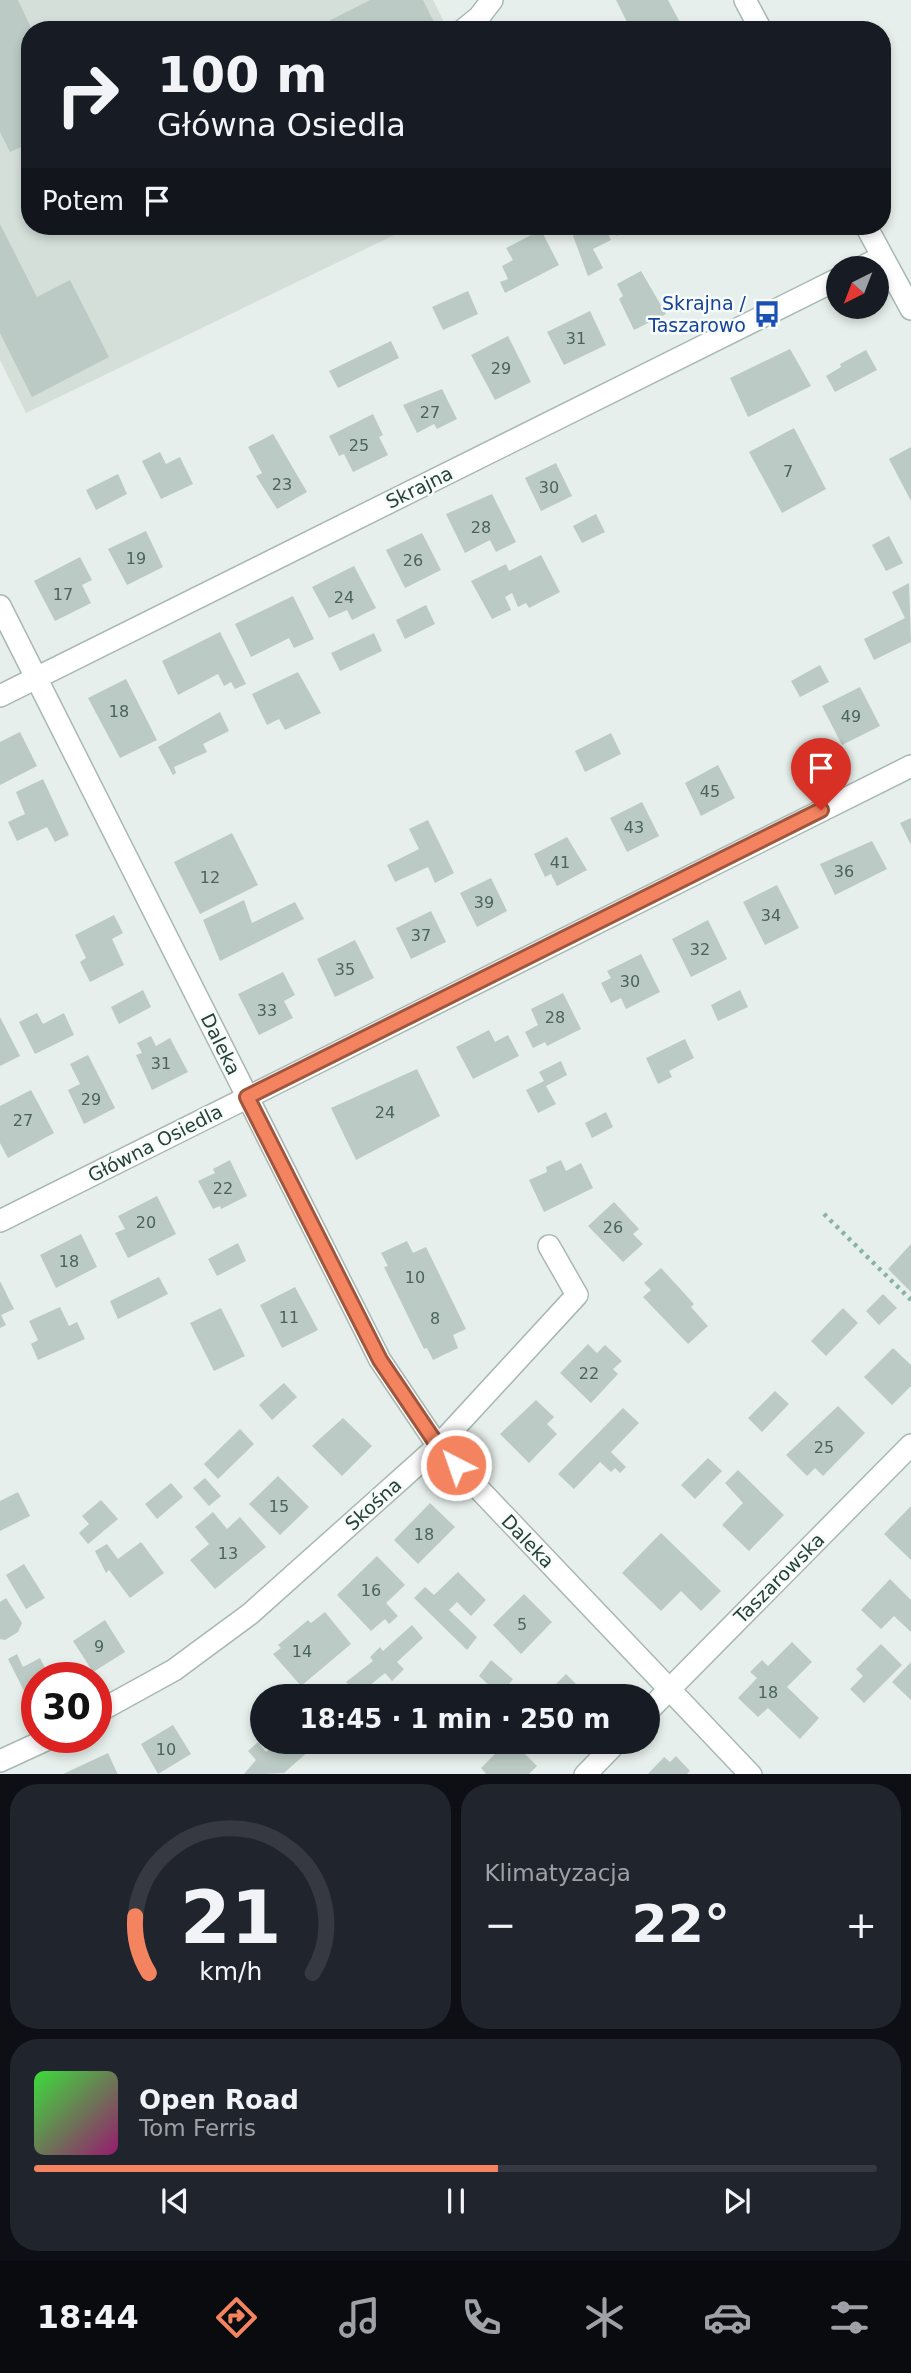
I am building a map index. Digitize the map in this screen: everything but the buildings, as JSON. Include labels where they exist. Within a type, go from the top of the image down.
[{"type":"street","points":[[475,21],[492,0]]},
{"type":"street","points":[[745,0],[756,21]]},
{"type":"street","points":[[871,235],[882,256]]},
{"type":"street","points":[[889,268],[911,309]]},
{"type":"street","name":"Skrajna","points":[[0,696],[826,285]]},
{"type":"street","name":"Daleka","points":[[0,606],[380,1360],[438,1446],[751,1774]]},
{"type":"street","name":"Główna Osiedla","points":[[0,1221],[911,766]]},
{"type":"street","name":"Skośna","points":[[112,1704],[174,1670],[250,1614],[438,1446],[577,1296],[549,1246]]},
{"type":"street","name":"Taszarowska","points":[[660,1698],[911,1445]]},
{"type":"street","points":[[0,1761],[21,1751]]},
{"type":"street","points":[[585,1774],[605,1754]]},
{"type":"path","points":[[824,1214],[911,1300]]},
{"type":"shaded area","points":[[0,0],[433,0],[444,21],[21,21],[21,235],[394,235],[26,413],[0,360]]},
{"type":"place","name":"Skrajna / Taszarowo","points":[[767,314]]},
{"type":"route","points":[[456,1465],[438,1446],[380,1360],[247,1097],[821,810]]}]
